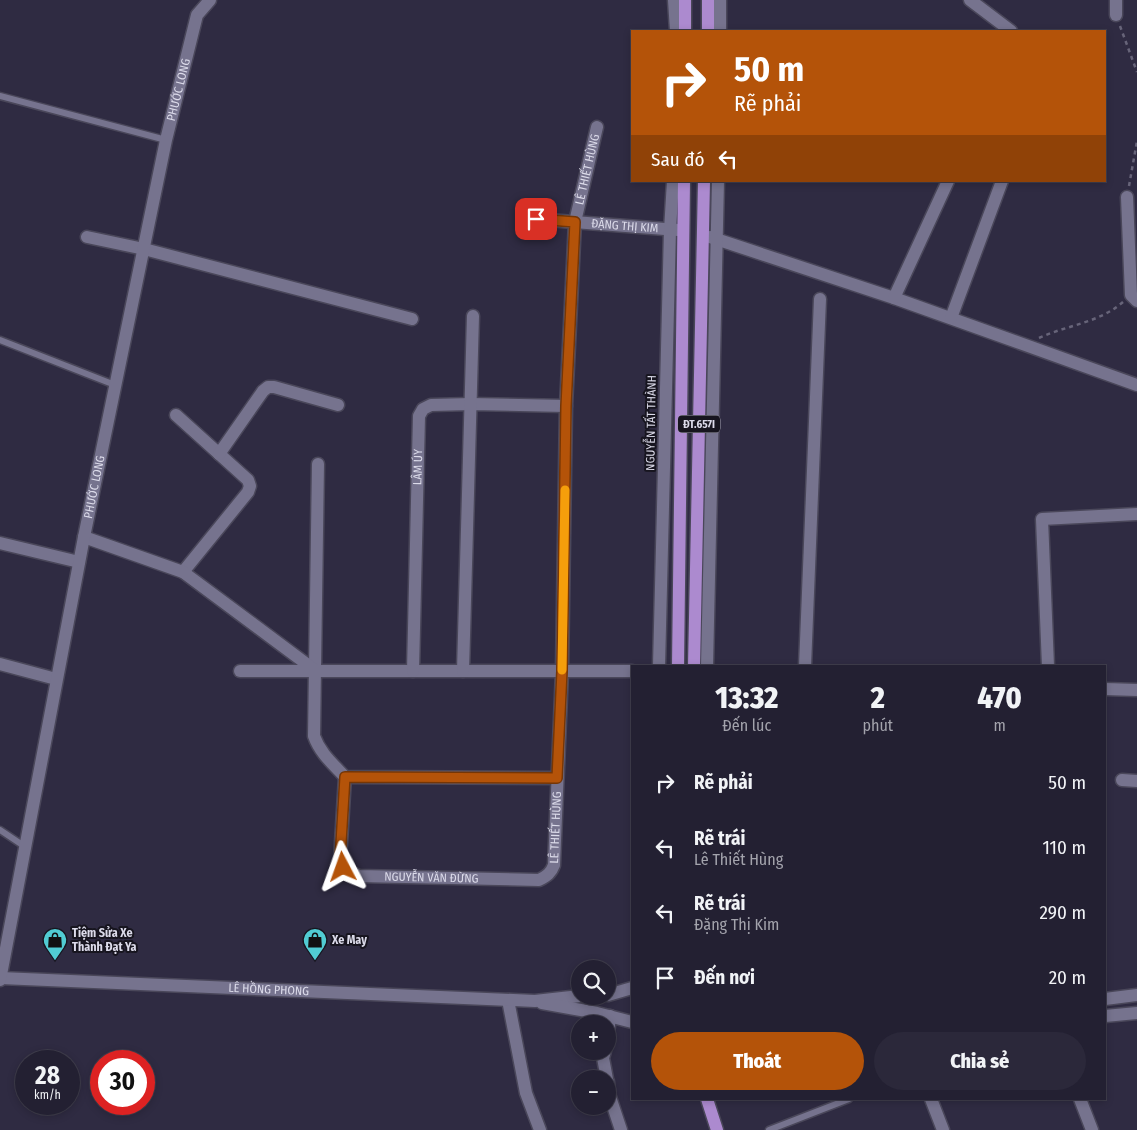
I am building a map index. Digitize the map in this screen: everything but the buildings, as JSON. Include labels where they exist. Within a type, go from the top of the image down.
[{"type":"main road","points":[[685,0],[685,30]]},
{"type":"main road","points":[[708,0],[708,30]]},
{"type":"main road","name":"ĐT.657I","points":[[678,665],[684,182]]},
{"type":"main road","name":"ĐT.657I","points":[[694,665],[704,182]]},
{"type":"main road","points":[[707,1100],[717,1130]]},
{"type":"street","points":[[197,15],[200,0]]},
{"type":"street","name":"PHƯỚC LONG","points":[[0,979],[3,944],[166,140],[197,15],[210,0]]},
{"type":"street","points":[[674,0],[676,30]]},
{"type":"street","points":[[720,0],[720,30]]},
{"type":"street","points":[[970,0],[1010,30]]},
{"type":"street","points":[[1116,16],[1117,0]]},
{"type":"street","name":"LÊ THIẾT HÙNG","points":[[551,872],[554,865],[562,671],[566,406],[575,222],[598,127]]},
{"type":"street","name":"NGUYỄN TẤT THÀNH","points":[[659,665],[670,230],[673,182]]},
{"type":"street","points":[[707,665],[718,182]]},
{"type":"street","points":[[894,298],[948,182]]},
{"type":"street","points":[[951,318],[1002,182]]},
{"type":"street","points":[[1127,197],[1132,217],[1134,298]]},
{"type":"street","name":"ĐẶNG THỊ KIM","points":[[536,219],[683,231]]},
{"type":"street","points":[[703,234],[894,298],[1137,385]]},
{"type":"street","points":[[87,237],[144,249],[412,320]]},
{"type":"street","points":[[805,665],[820,299]]},
{"type":"street","points":[[463,671],[473,316]]},
{"type":"street","points":[[219,454],[263,391],[268,388],[274,387],[338,405]]},
{"type":"street","name":"LÂM ÚY","points":[[413,671],[419,416],[423,409],[431,405],[471,404],[566,406]]},
{"type":"street","points":[[176,415],[248,480],[250,486],[248,492],[183,572]]},
{"type":"street","points":[[318,464],[314,736],[323,754],[345,777],[557,778]]},
{"type":"street","points":[[1048,665],[1042,519],[1137,514]]},
{"type":"street","points":[[84,537],[183,572],[316,671]]},
{"type":"street","points":[[0,543],[79,562]]},
{"type":"street","points":[[0,664],[56,679]]},
{"type":"street","points":[[240,671],[631,671]]},
{"type":"street","points":[[1106,689],[1137,690]]},
{"type":"street","name":"NGUYỄN VĂN ĐỪNG","points":[[345,777],[340,859],[343,867],[350,873],[359,876],[539,880],[551,872]]},
{"type":"street","points":[[1122,780],[1137,781]]},
{"type":"street","name":"LÊ HỒNG PHONG","points":[[0,979],[535,1001],[571,997]]},
{"type":"street","points":[[616,992],[631,988]]},
{"type":"street","points":[[1106,999],[1137,995]]},
{"type":"street","points":[[508,1000],[526,1094],[540,1130]]},
{"type":"street","name":"LÊ HỒNG PHONG","points":[[535,1001],[605,1015]]},
{"type":"street","points":[[1106,1016],[1137,1013]]},
{"type":"street","name":"LÊ HỒNG PHONG","points":[[616,1018],[631,1022]]},
{"type":"street","points":[[930,1100],[942,1130]]},
{"type":"street","points":[[1080,1100],[1092,1130]]},
{"type":"street","points":[[616,1115],[621,1130]]},
{"type":"lane","points":[[0,96],[166,140]]},
{"type":"lane","points":[[0,340],[115,385]]},
{"type":"lane","points":[[0,830],[24,846]]},
{"type":"lane","points":[[769,1130],[846,1100]]},
{"type":"path","points":[[1116,16],[1137,72]]},
{"type":"path","points":[[1127,197],[1137,141]]},
{"type":"path","points":[[1024,344],[1056,330],[1087,322],[1112,312],[1134,298]]},
{"type":"slow traffic","points":[[562,670],[565,490]]},
{"type":"place","name":"Tiệm Sửa Xe Thành Đạt Ya","points":[[55,961]]},
{"type":"place","name":"Xe May","points":[[315,961]]},
{"type":"route","points":[[343,867],[340,859],[345,777],[557,778],[562,671],[566,406],[575,222],[536,219]]}]
